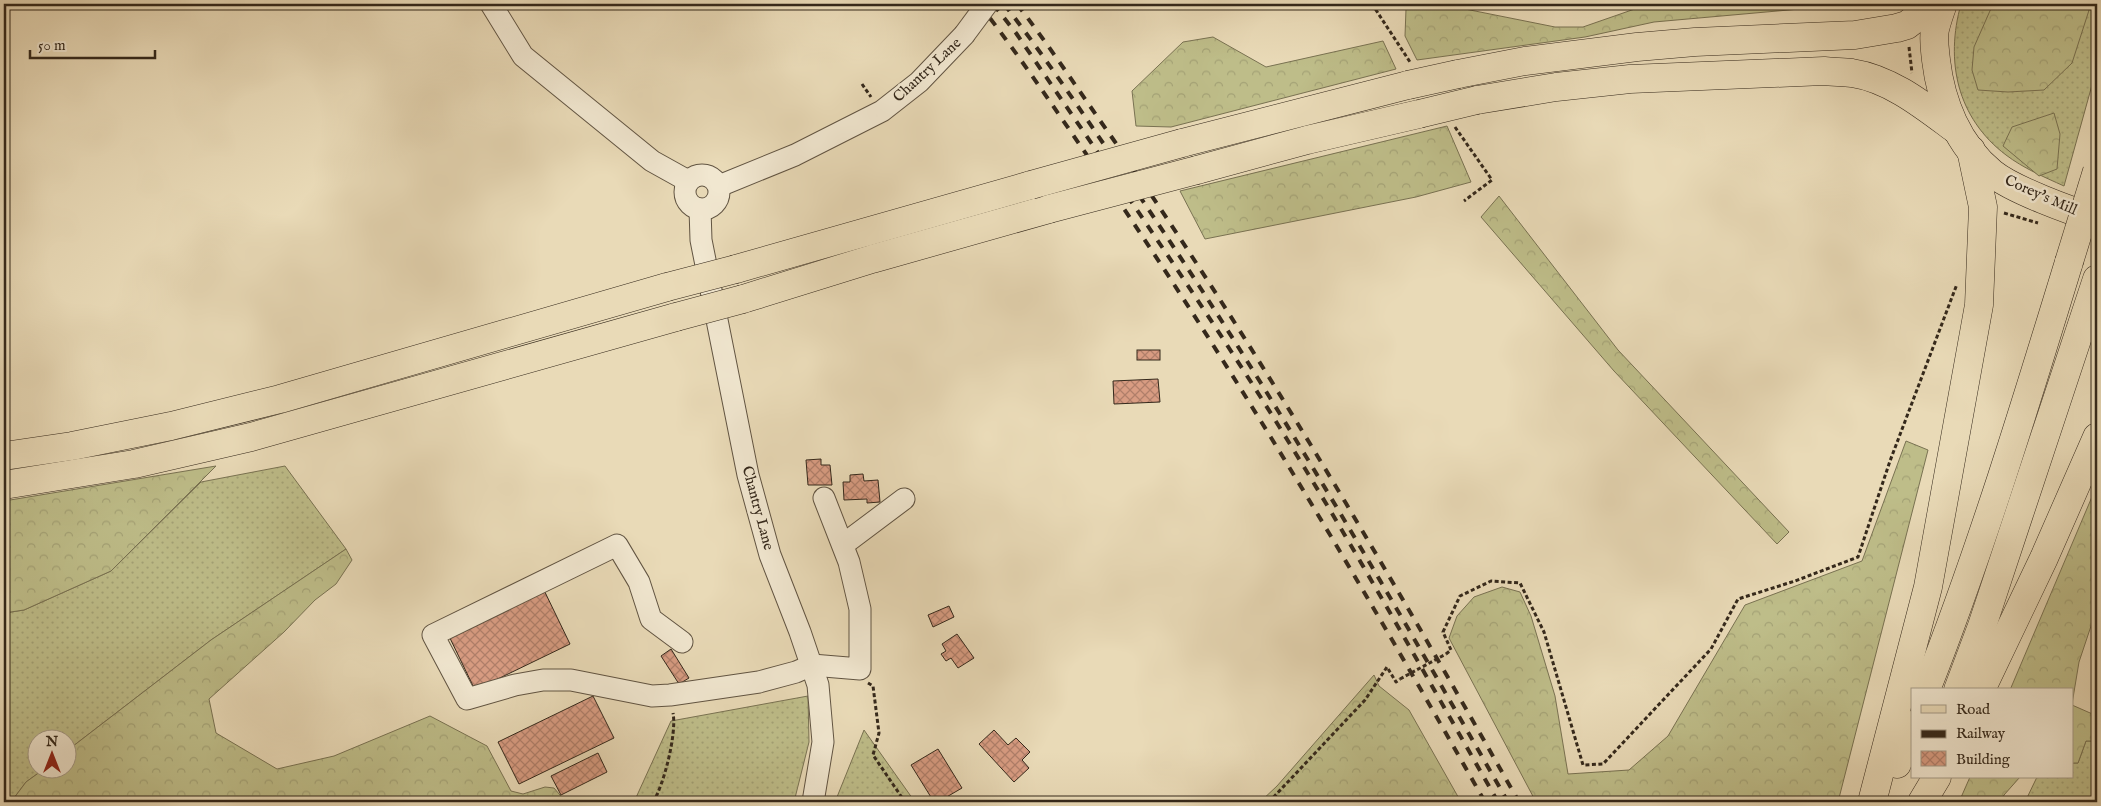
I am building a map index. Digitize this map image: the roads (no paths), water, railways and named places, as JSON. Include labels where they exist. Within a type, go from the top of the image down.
[{"type":"main road","points":[[4,456],[72,446],[171,426],[280,400],[667,287],[1182,143],[1458,74],[1524,61],[1637,47],[1695,42],[1855,35],[1907,25],[1934,4]]},
{"type":"main road","name":"Corey's Mill","points":[[1943,4],[1935,30],[1934,48],[1942,96],[1955,129],[1992,173],[2017,188],[2097,219]]},
{"type":"main road","points":[[4,485],[134,464],[250,437],[743,298],[1049,209],[1307,140],[1477,100],[1556,87],[1630,79],[1824,71],[1853,74],[1883,84],[1914,99],[1955,129]]},
{"type":"main road","points":[[1872,802],[1928,587],[1979,305],[1983,207],[1971,150]]},
{"type":"main road","points":[[1927,688],[1954,620],[2011,450],[2097,171]]},
{"type":"main road","points":[[1959,688],[2013,536],[2097,279]]},
{"type":"main road","points":[[1982,688],[2044,558],[2097,437]]},
{"type":"main road","points":[[1882,802],[1911,728]]},
{"type":"main road","points":[[1916,802],[1926,778]]},
{"type":"main road","points":[[1922,802],[1935,778]]},
{"type":"street","points":[[491,4],[523,56],[652,161],[688,181]]},
{"type":"street","name":"Chantry Lane","points":[[719,186],[795,155],[882,111],[919,82],[964,35],[987,4]]},
{"type":"street","points":[[697,175],[712,177],[719,186],[720,192],[716,203],[706,209],[700,209],[690,203],[686,198],[688,181],[697,175]]},
{"type":"street","name":"Chantry Lane","points":[[700,209],[701,240],[748,475],[770,555],[818,685],[822,742],[813,802]]},
{"type":"street","points":[[682,642],[651,619],[639,582],[617,546],[433,635],[467,699],[515,685],[543,680],[571,680],[652,696],[759,682],[796,672],[812,665],[860,669],[860,609],[844,544],[824,498]]},
{"type":"street","points":[[844,544],[904,499]]},
{"type":"railway","points":[[979,4],[1027,68],[1103,178],[1253,408],[1394,643],[1485,802]]},
{"type":"railway","points":[[993,4],[1016,33],[1142,217],[1265,404],[1355,552],[1498,802]]},
{"type":"railway","points":[[1004,4],[1055,73],[1211,304],[1363,551],[1508,802]]},
{"type":"railway","points":[[1017,4],[1066,71],[1168,220],[1273,383],[1373,549],[1519,802]]}]
